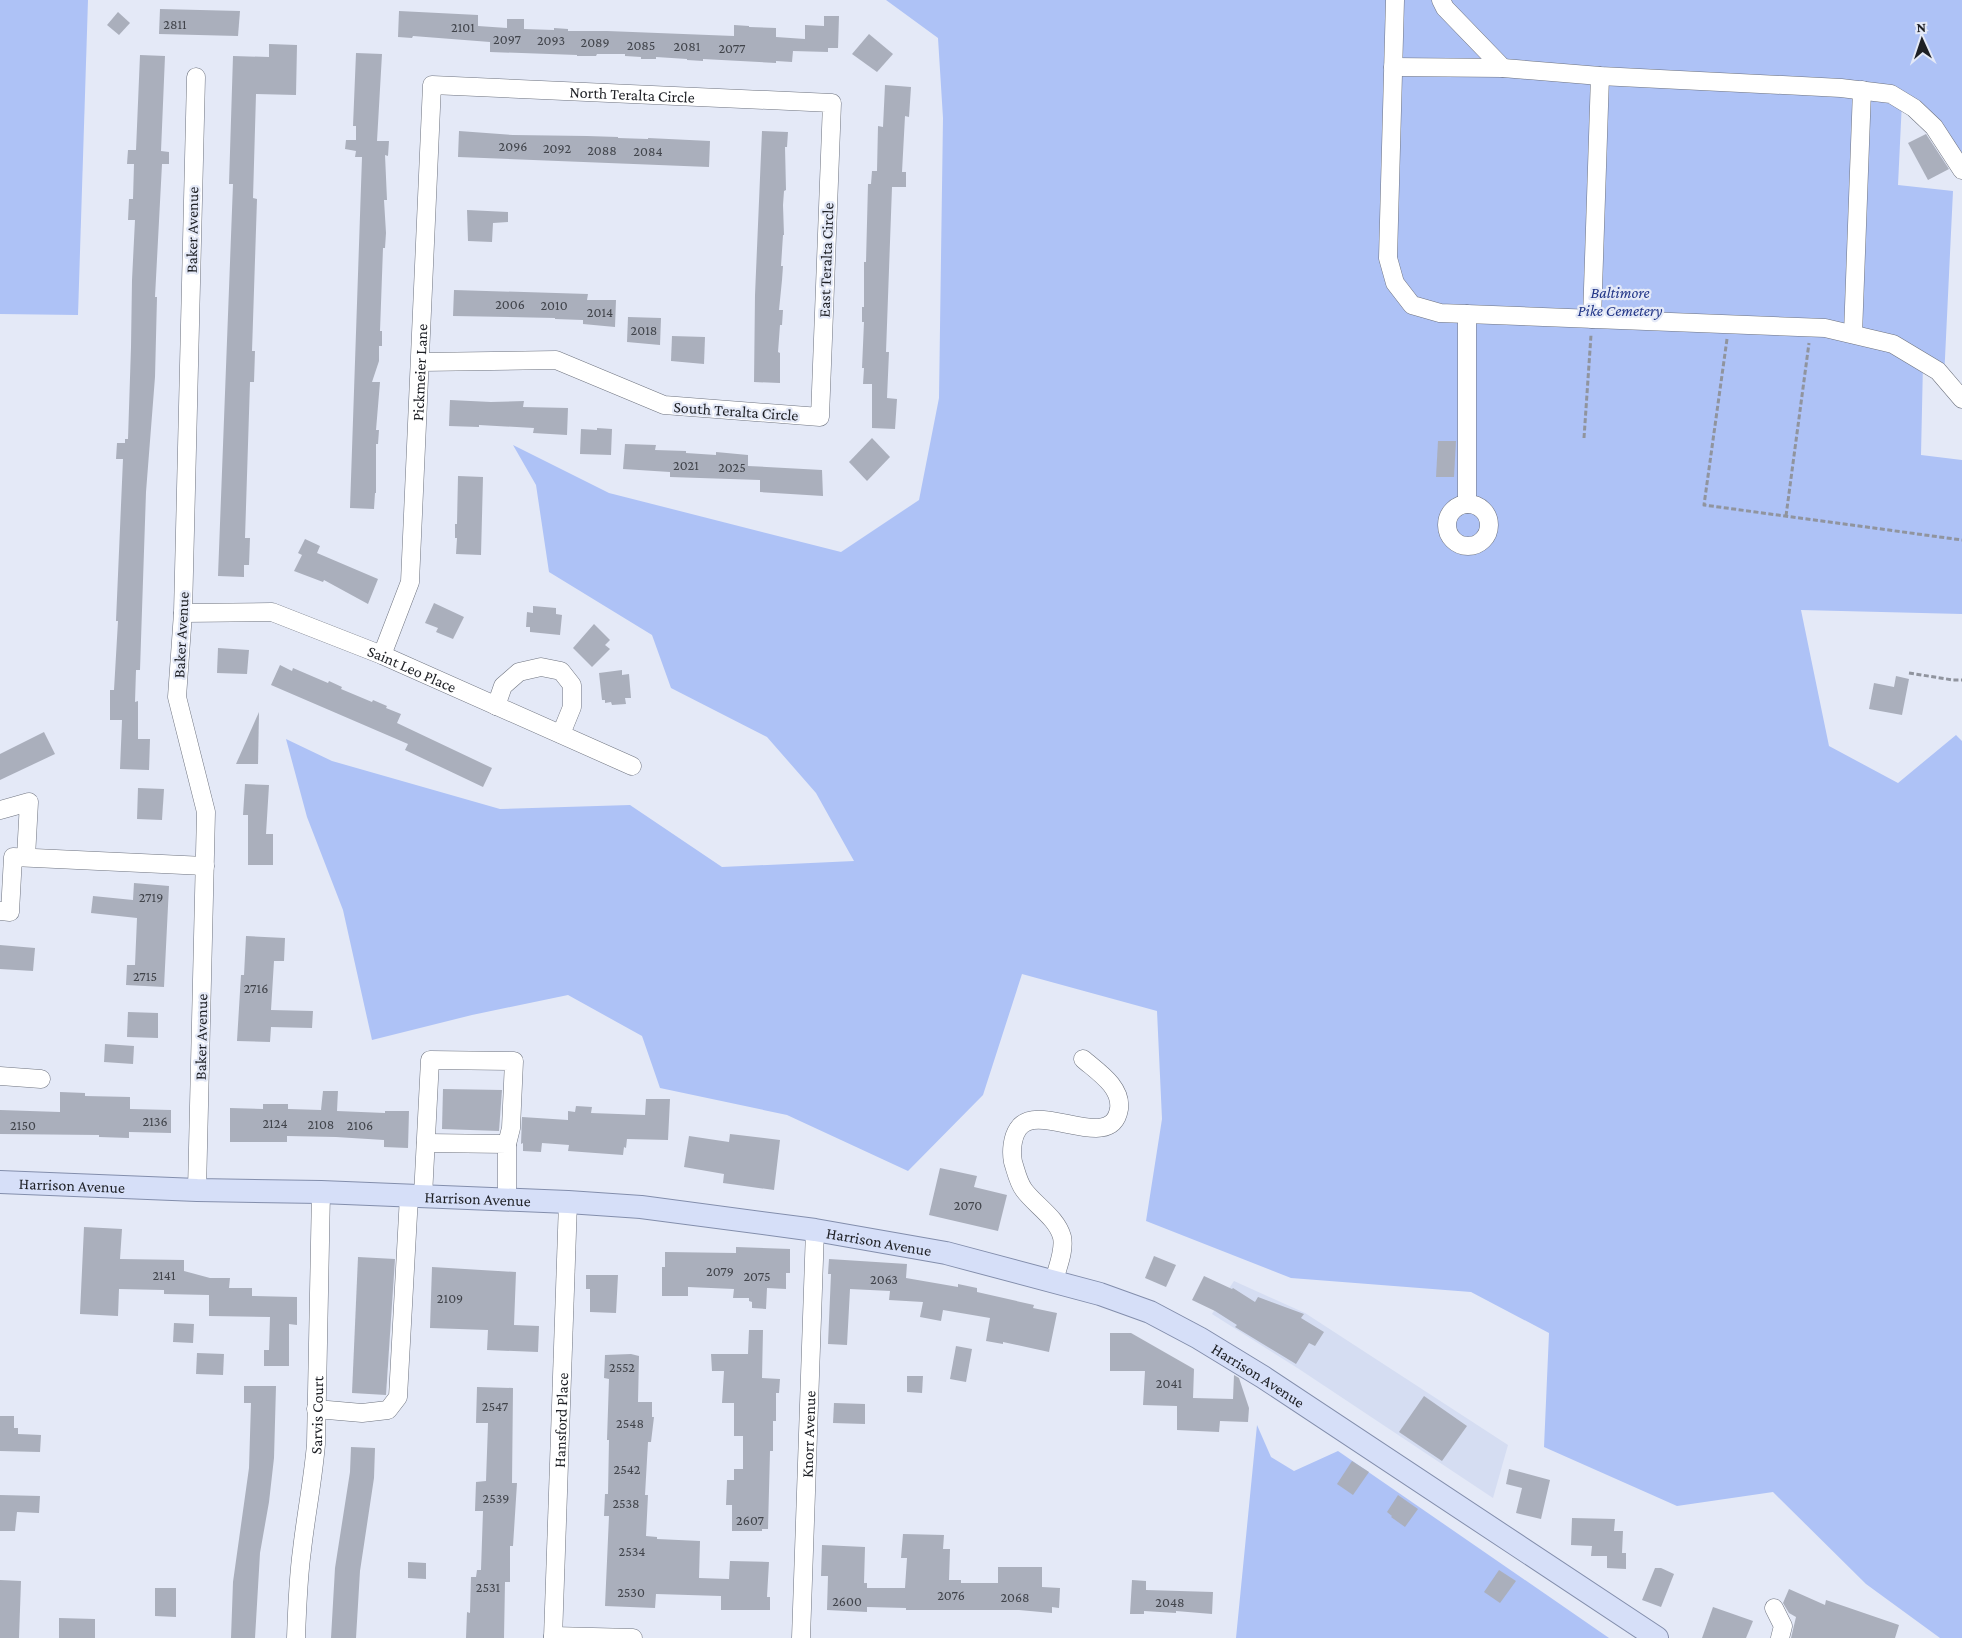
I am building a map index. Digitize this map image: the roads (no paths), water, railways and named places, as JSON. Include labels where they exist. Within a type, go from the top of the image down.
[{"type":"main road","name":"Harrison Avenue","points":[[0,1182],[197,1190],[321,1192],[568,1202],[641,1207],[815,1230],[946,1253],[1054,1281],[1100,1294],[1150,1312],[1199,1338],[1271,1383],[1657,1638]]},
{"type":"street","points":[[1395,0],[1388,258],[1395,283],[1412,304],[1440,313],[1825,328],[1893,344],[1938,371],[1962,399]]},
{"type":"street","points":[[1441,0],[1445,8],[1503,68]]},
{"type":"street","points":[[1394,67],[1503,68],[1600,76],[1841,88],[1891,94],[1914,108],[1934,127],[1962,170]]},
{"type":"street","points":[[1592,319],[1600,76]]},
{"type":"street","name":"Baker Avenue","points":[[196,77],[183,613],[177,697],[206,812],[197,1190]]},
{"type":"street","name":"North Teralta Circle","points":[[432,85],[832,103]]},
{"type":"street","name":"Pickmeier Lane","points":[[382,655],[410,582],[432,85]]},
{"type":"street","points":[[1853,334],[1862,90]]},
{"type":"street","name":"East Teralta Circle","points":[[820,418],[832,103]]},
{"type":"street","points":[[1467,314],[1467,504]]},
{"type":"street","name":"South Teralta Circle","points":[[421,362],[556,360],[664,405],[820,418]]},
{"type":"street","name":"Saint Leo Place","points":[[183,613],[272,612],[382,655],[632,766]]},
{"type":"street","points":[[496,706],[504,686],[519,672],[541,666],[561,670],[572,685],[572,707],[560,734]]},
{"type":"street","points":[[0,810],[29,802],[26,857]]},
{"type":"street","points":[[0,911],[10,912],[13,857],[205,866]]},
{"type":"street","points":[[1054,1281],[1062,1249],[1062,1238],[1058,1228],[1023,1189],[1012,1157],[1012,1145],[1018,1128],[1031,1120],[1045,1120],[1090,1128],[1106,1126],[1115,1119],[1119,1108],[1117,1092],[1105,1078],[1083,1059]]},
{"type":"street","points":[[316,1409],[362,1413],[388,1410],[398,1397],[416,1196],[426,1143],[430,1060],[514,1061],[511,1128],[507,1144],[507,1200]]},
{"type":"street","points":[[0,1076],[41,1079]]},
{"type":"street","points":[[426,1143],[507,1144]]},
{"type":"street","name":"Sarvis Court","points":[[296,1638],[302,1548],[313,1484],[321,1192]]},
{"type":"street","name":"Hansford Place","points":[[553,1637],[568,1202]]},
{"type":"street","name":"Knorr Avenue","points":[[801,1638],[815,1230]]},
{"type":"street","points":[[1774,1608],[1783,1626],[1780,1638]]},
{"type":"street","points":[[553,1637],[633,1638]]},
{"type":"park label","name":"Baltimore Pike Cemetery","points":[[1620,301]]}]
